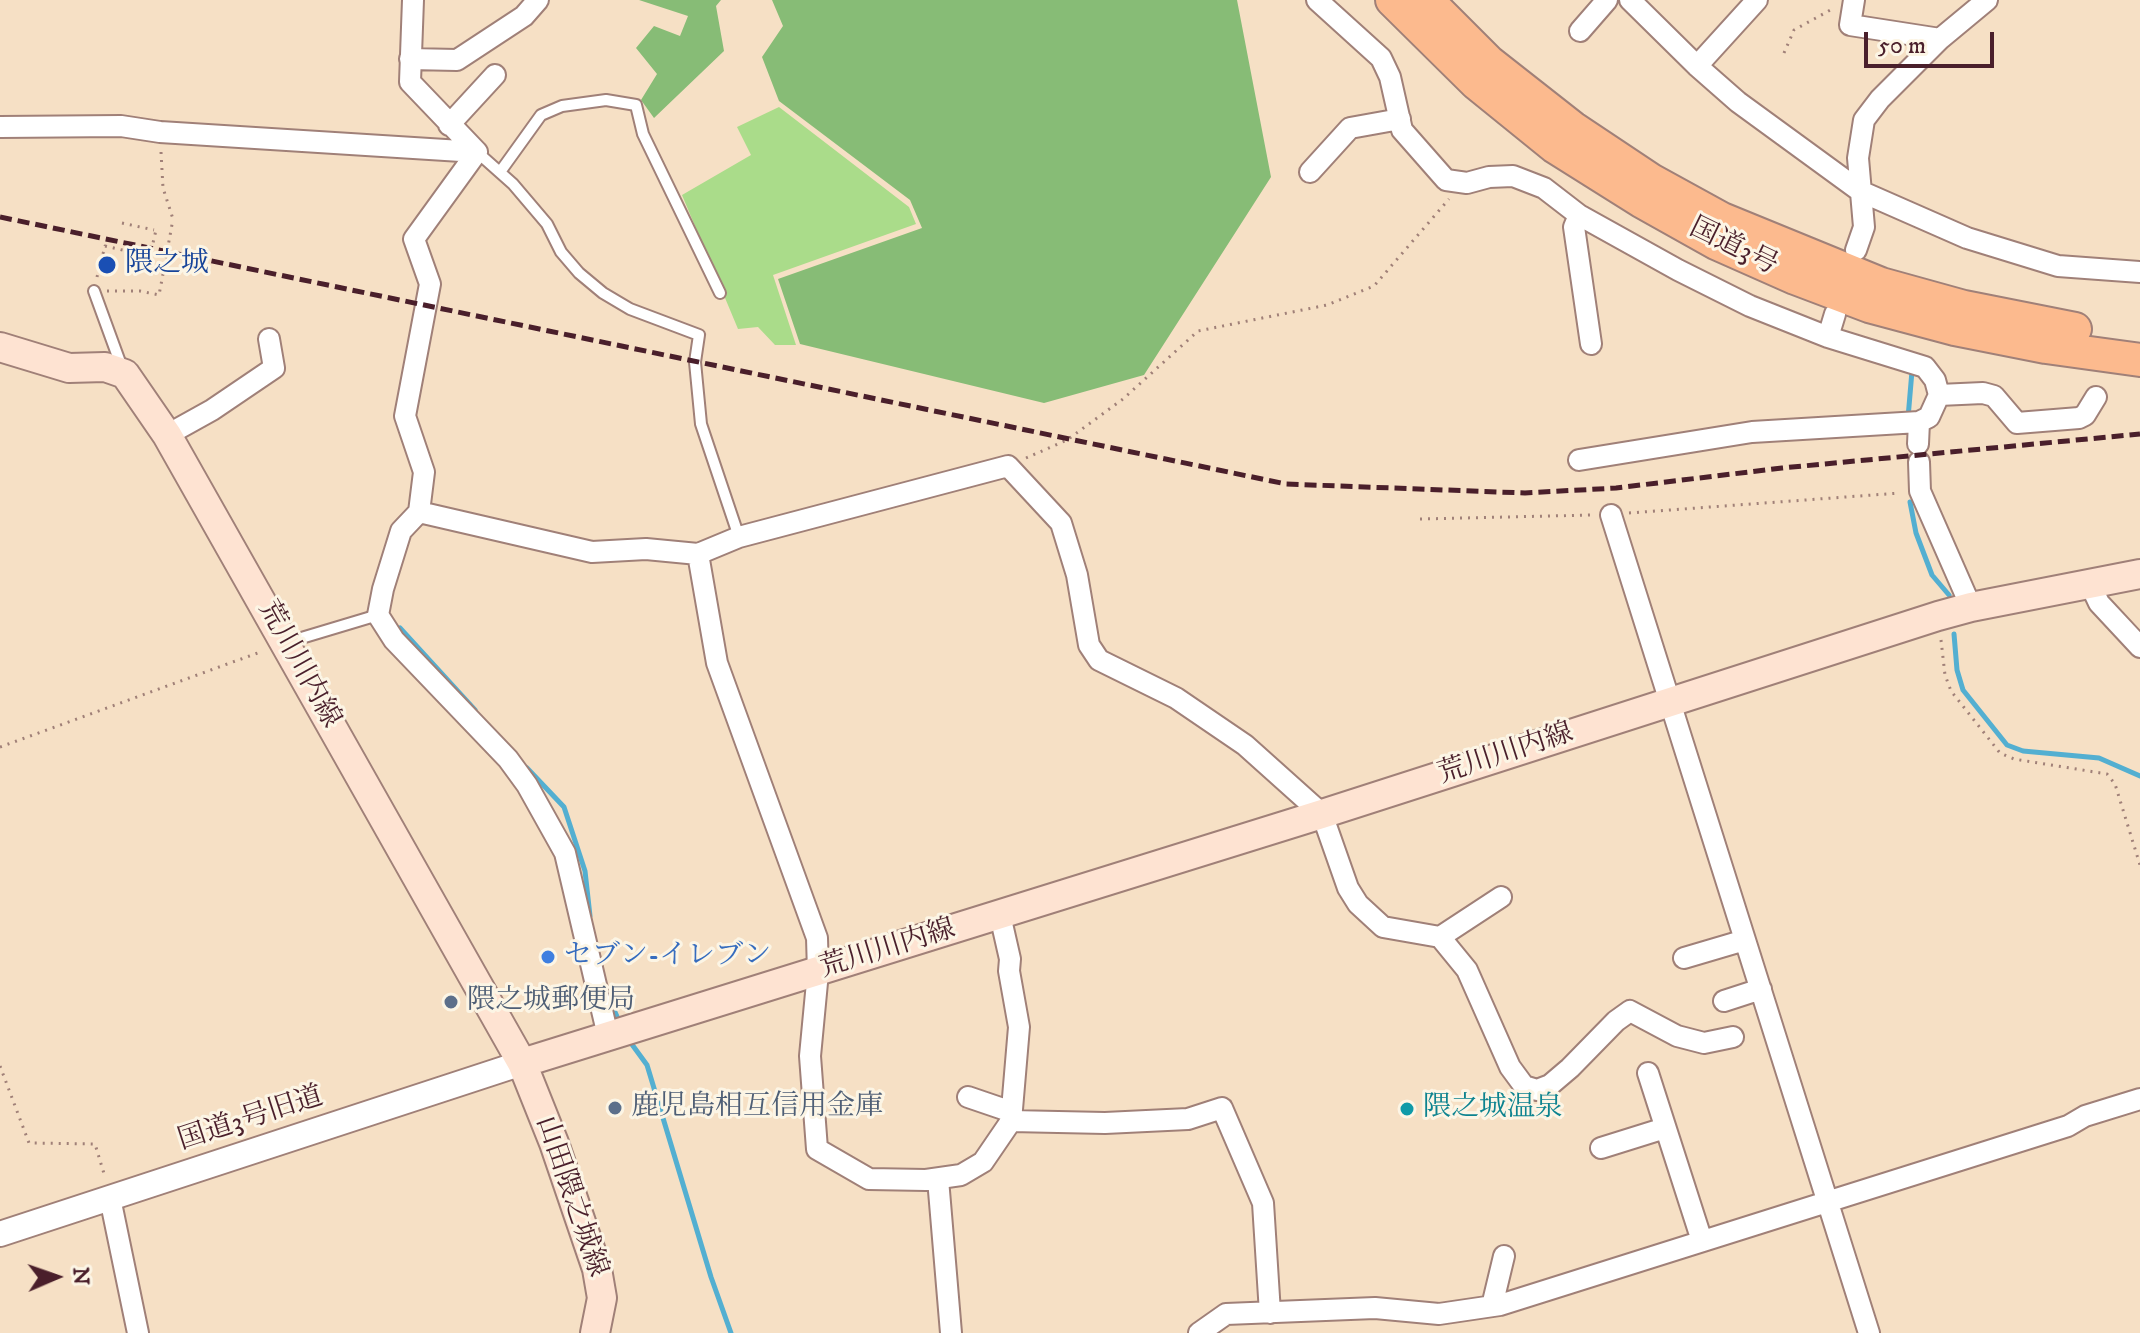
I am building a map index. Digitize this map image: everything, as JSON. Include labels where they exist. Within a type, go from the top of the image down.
[{"type":"highway","name":"国道3号","points":[[1392,0],[1476,83],[1555,147],[1716,243],[1795,278],[1926,322],[2046,347],[2140,360]]},
{"type":"highway","name":"国道3号","points":[[1427,0],[1489,62],[1573,128],[1651,180],[1722,219],[1881,284],[2047,325],[2140,338]]},
{"type":"main road","points":[[0,347],[69,368],[105,367],[125,374]]},
{"type":"main road","name":"荒川川内線","points":[[125,374],[167,435],[522,1063],[1322,814],[1938,616],[2140,574]]},
{"type":"main road","name":"山田隈之城線","points":[[522,1063],[554,1143],[597,1269],[602,1298],[595,1333]]},
{"type":"street","points":[[413,0],[410,82],[477,152]]},
{"type":"street","points":[[410,59],[457,60],[524,16],[538,0]]},
{"type":"street","points":[[1317,0],[1381,58],[1390,77],[1402,130],[1446,180],[1467,183],[1489,177],[1513,176],[1544,188],[1579,215],[1750,306],[1828,337],[1925,367],[1935,380],[1939,395],[1929,417],[1919,422],[1752,432],[1579,460]]},
{"type":"street","points":[[1580,31],[1607,0]]},
{"type":"street","points":[[1630,0],[1738,102],[1860,191],[1967,238],[2058,266],[2140,272]]},
{"type":"street","points":[[1697,66],[1757,0]]},
{"type":"street","points":[[1856,250],[1864,227],[1858,158],[1864,120],[1880,99],[1940,39],[1987,0]]},
{"type":"street","points":[[1854,2],[1850,25],[1940,39]]},
{"type":"street","points":[[449,125],[495,75]]},
{"type":"street","points":[[1310,172],[1350,128],[1400,119]]},
{"type":"street","points":[[0,127],[121,126],[160,132],[477,152]]},
{"type":"street","points":[[477,152],[414,239],[430,284],[405,416],[424,472],[419,512],[401,531],[378,615],[394,640],[508,759],[527,785],[565,853],[618,1032]]},
{"type":"street","points":[[1579,215],[1574,227],[1591,344]]},
{"type":"street","points":[[1828,337],[1835,314]]},
{"type":"street","points":[[167,435],[212,410],[274,368],[269,339]]},
{"type":"street","points":[[1939,395],[1983,393],[1994,396],[2017,423],[2079,418],[2085,415],[2096,397]]},
{"type":"street","points":[[1919,422],[1920,491],[1971,607]]},
{"type":"street","points":[[419,512],[592,552],[646,549],[698,554],[739,537],[1008,466],[1061,523],[1077,575],[1089,645],[1099,660],[1176,698],[1222,729],[1245,745],[1322,814],[1348,888],[1358,904],[1383,927],[1440,937],[1467,970],[1510,1067],[1524,1086],[1537,1090],[1550,1085],[1630,1011],[1677,1036],[1704,1043],[1733,1037]]},
{"type":"street","points":[[1611,515],[1869,1333]]},
{"type":"street","points":[[698,554],[717,663],[817,938],[818,972],[810,1056],[817,1149],[869,1179],[938,1179],[961,1175],[983,1162],[1012,1117],[1019,1027],[1009,971],[1010,959],[1000,915]]},
{"type":"street","points":[[2090,584],[2099,603],[2140,647]]},
{"type":"street","points":[[1440,937],[1501,897]]},
{"type":"street","points":[[1684,958],[1745,940]]},
{"type":"street","points":[[1724,1001],[1761,989]]},
{"type":"street","name":"国道3号旧道","points":[[0,1234],[522,1063]]},
{"type":"street","points":[[1648,1073],[1702,1241]]},
{"type":"street","points":[[968,1097],[1012,1117],[1105,1123],[1188,1119],[1222,1108],[1263,1203],[1270,1313]]},
{"type":"street","points":[[1199,1333],[1226,1314],[1375,1308],[1441,1323],[2068,1126],[2085,1116],[2140,1099]]},
{"type":"street","points":[[1601,1148],[1665,1128]]},
{"type":"street","points":[[938,1179],[951,1333]]},
{"type":"street","points":[[110,1198],[138,1333]]},
{"type":"street","points":[[1492,1306],[1504,1256]]},
{"type":"lane","points":[[500,172],[541,115],[562,106],[606,100],[636,105],[643,134],[720,293]]},
{"type":"lane","points":[[477,152],[500,172],[547,224],[561,252],[579,273],[603,293],[630,309],[699,335],[695,362],[701,424],[739,537]]},
{"type":"lane","points":[[94,291],[125,374]]},
{"type":"lane","points":[[285,643],[378,615]]},
{"type":"path","points":[[1784,53],[1794,30],[1840,4],[1854,2]]},
{"type":"path","points":[[122,223],[156,230],[150,256],[105,246],[94,291],[140,291],[159,295],[174,221],[163,188],[160,132]]},
{"type":"path","points":[[1008,466],[1067,440],[1123,399],[1198,331],[1327,305],[1374,286],[1448,201],[1454,183]]},
{"type":"path","points":[[1420,519],[1611,515],[1920,491]]},
{"type":"path","points":[[1938,616],[1945,675],[1951,691],[2000,753],[2014,759],[2107,774],[2115,784],[2140,865]]},
{"type":"path","points":[[0,747],[285,643]]},
{"type":"path","points":[[0,1066],[29,1143],[95,1144],[110,1198]]},
{"type":"green space","points":[[639,0],[721,0],[716,6],[724,51],[654,118],[641,100],[657,74],[636,48],[654,26],[680,36],[688,16]]},
{"type":"green space","points":[[772,0],[1237,0],[1271,177],[1144,375],[1044,403],[800,344],[778,279],[922,228],[910,200],[779,101],[762,57],[783,26]]},
{"type":"green space","points":[[779,107],[909,207],[916,224],[773,275],[796,345],[775,345],[758,327],[738,329],[682,195],[751,155],[737,127]]},
{"type":"waterway","points":[[1908,418],[1912,371]]},
{"type":"waterway","points":[[1910,502],[1916,533],[1932,575],[1949,595]]},
{"type":"waterway","points":[[400,628],[475,710]]},
{"type":"waterway","points":[[1954,634],[1957,670],[1963,690],[2007,745],[2023,751],[2099,758],[2140,776]]},
{"type":"waterway","points":[[527,768],[564,807],[585,871],[590,916]]},
{"type":"waterway","points":[[609,999],[620,1023]]},
{"type":"waterway","points":[[628,1039],[647,1065],[731,1333]]},
{"type":"railway","points":[[0,217],[1286,484],[1525,493],[1616,488],[1782,468],[2140,434]]},
{"type":"place","name":"隈之城","points":[[107,265]]},
{"type":"place","name":"セブン-イレブン","points":[[548,957]]},
{"type":"place","name":"隈之城郵便局","points":[[451,1002]]},
{"type":"place","name":"鹿児島相互信用金庫","points":[[615,1108]]},
{"type":"place","name":"隈之城温泉","points":[[1407,1109]]}]
